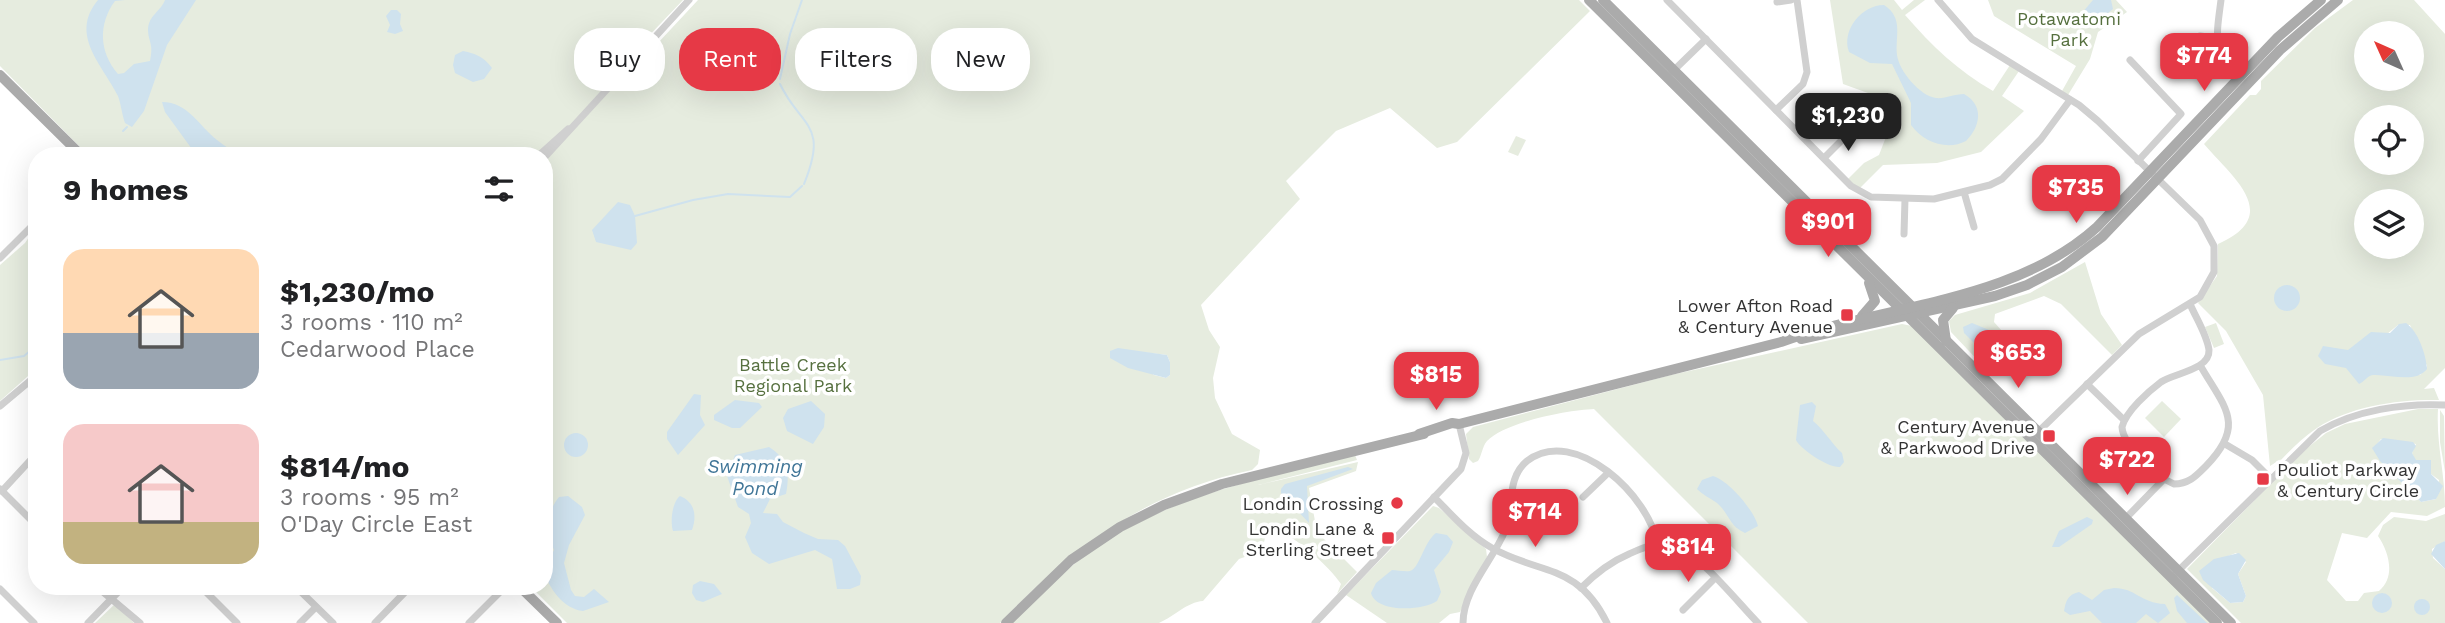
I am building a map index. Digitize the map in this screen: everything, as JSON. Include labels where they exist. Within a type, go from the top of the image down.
[{"type":"main road","points":[[1589,0],[1670,74],[1910,305],[2175,574],[2231,623]]},
{"type":"main road","points":[[1603,0],[1670,74],[1863,273],[2126,518],[2217,623]]},
{"type":"main road","points":[[1006,623],[1071,560],[1113,531],[1164,505],[1229,482],[1419,434],[1440,426],[1459,424],[1781,342],[1908,317],[2017,289],[2067,264],[2102,237],[2154,175],[2245,79],[2286,29],[2321,0]]},
{"type":"main road","points":[[2245,79],[2338,0]]},
{"type":"main road","points":[[0,75],[69,147]]},
{"type":"main road","points":[[1781,342],[1860,317],[1996,285],[2048,264],[2088,235],[2154,175]]},
{"type":"main road","points":[[1860,317],[1871,309],[1876,297],[1863,273]]},
{"type":"main road","points":[[1946,341],[1943,320],[1956,305]]},
{"type":"main road","points":[[528,595],[557,623]]},
{"type":"street","points":[[553,148],[689,0]]},
{"type":"street","points":[[1777,2],[1791,0]]},
{"type":"street","points":[[1776,110],[1803,84],[1807,72],[1797,0]]},
{"type":"street","points":[[1938,0],[1947,6],[1972,40],[2070,100],[2098,121],[2203,222],[2214,246],[2213,275],[2204,293],[2143,331],[2036,435]]},
{"type":"street","points":[[2221,0],[2216,38],[2222,57],[2245,79]]},
{"type":"street","points":[[1672,2],[1863,195],[1942,198],[2002,179],[2047,133],[2070,100]]},
{"type":"street","points":[[2200,36],[2216,38]]},
{"type":"street","points":[[1670,74],[1706,39]]},
{"type":"street","points":[[2130,60],[2181,114],[2138,161]]},
{"type":"street","points":[[548,147],[569,128]]},
{"type":"street","points":[[1824,158],[1853,129]]},
{"type":"street","points":[[1964,192],[1974,227]]},
{"type":"street","points":[[1904,234],[1905,198]]},
{"type":"street","points":[[0,258],[28,230]]},
{"type":"street","points":[[2190,304],[2208,348],[2207,358],[2200,365],[2163,381],[2124,420],[2122,429],[2126,441],[2164,479],[2175,484],[2189,481],[2225,444],[2230,425],[2227,410],[2200,365]]},
{"type":"street","points":[[0,406],[28,383]]},
{"type":"street","points":[[2087,384],[2124,420]]},
{"type":"street","points":[[2175,574],[2308,440],[2333,424],[2389,408],[2445,405]]},
{"type":"street","points":[[1315,623],[1465,462],[1466,452],[1459,424]]},
{"type":"street","points":[[2225,444],[2252,460],[2270,478]]},
{"type":"street","points":[[1463,623],[1467,601],[1508,520],[1514,479],[1527,461],[1547,453],[1572,452],[1591,458],[1647,513],[1657,544]]},
{"type":"street","points":[[28,462],[1,490],[28,517]]},
{"type":"street","points":[[1583,497],[1608,473]]},
{"type":"street","points":[[2126,518],[2164,479]]},
{"type":"street","points":[[1434,498],[1476,537],[1495,550],[1554,570],[1581,588],[1607,623]]},
{"type":"street","points":[[1581,588],[1611,563],[1657,544],[1684,550],[1758,623]]},
{"type":"street","points":[[1683,610],[1714,579]]},
{"type":"street","points":[[0,589],[34,623]]},
{"type":"street","points":[[108,595],[140,623]]},
{"type":"street","points":[[88,623],[115,595]]},
{"type":"street","points":[[209,595],[237,623]]},
{"type":"street","points":[[304,595],[333,623]]},
{"type":"street","points":[[375,623],[402,595]]},
{"type":"street","points":[[469,623],[497,595]]},
{"type":"street","points":[[300,623],[316,607]]},
{"type":"green space","name":"Battle Creek Regional Park","points":[[0,0],[683,0],[656,28],[574,28],[574,91],[665,91],[665,35],[698,0],[1579,0],[1590,11],[1457,142],[1437,148],[1390,108],[1336,131],[1286,181],[1300,199],[1201,305],[1209,330],[1220,347],[1213,378],[1215,398],[1232,434],[1260,450],[1258,464],[1252,470],[1178,492],[1114,526],[1056,570],[1000,623],[567,623],[539,595],[553,595],[553,147],[80,147],[0,66]],"holes":[[[1124,350],[1167,355],[1170,375],[1166,378],[1154,375]]]},
{"type":"green space","points":[[1830,0],[1894,0],[1902,10],[1914,0],[1925,0],[1905,15],[1946,57],[1993,91],[2010,65],[2019,71],[2002,96],[2024,111],[1981,152],[1937,163],[1883,165],[1857,191],[1846,181],[1864,163],[1879,155],[1891,124],[1879,97],[1843,84]]},
{"type":"green space","name":"Potawatomi Park","points":[[1988,0],[2116,0],[2127,12],[2098,32],[2090,59],[2068,95],[2062,91],[2076,66],[1994,16]]},
{"type":"green space","points":[[2353,0],[2414,0],[2445,34],[2445,368],[2424,389],[2434,388],[2439,400],[2376,405],[2344,414],[2311,432],[2272,469],[2281,459],[2270,466],[2263,395],[2226,331],[2198,303],[2217,276],[2218,244],[2237,233],[2248,221],[2250,208],[2238,182],[2204,144],[2250,95],[2256,95],[2261,89],[2261,81],[2315,28]],"holes":[[[2398,325],[2410,325],[2427,366],[2420,375],[2411,375],[2369,334],[2387,334]]]},
{"type":"green space","points":[[1516,136],[1526,140],[1518,156],[1508,152]]},
{"type":"green space","points":[[28,238],[28,376],[0,401],[0,265]]},
{"type":"green space","points":[[2085,262],[2101,314],[2122,345],[2112,355],[2061,304],[2044,296],[1995,314],[1994,322],[2002,331],[2001,342],[1995,356],[1985,368],[1951,332],[1949,321],[1955,315],[2030,293]]},
{"type":"green space","points":[[2216,323],[2224,344],[2214,348],[2205,327]]},
{"type":"green space","points":[[1902,324],[1912,326],[2213,623],[1808,623],[1594,409],[1553,415],[1508,428],[1487,441],[1478,461],[1473,463],[1469,459],[1466,434],[1473,427],[1671,375]]},
{"type":"green space","points":[[2162,401],[2181,419],[2164,437],[2145,418]]},
{"type":"green space","points":[[2418,409],[2438,409],[2445,507],[2427,516],[2391,512],[2367,538],[2342,533],[2327,580],[2346,601],[2358,601],[2364,593],[2379,591],[2388,579],[2389,572],[2388,557],[2378,536],[2383,525],[2394,517],[2426,521],[2445,514],[2445,541],[2432,549],[2433,558],[2445,569],[2445,623],[2241,623],[2187,569],[2301,453],[2326,433],[2345,424]],"holes":[[[2381,439],[2416,444],[2412,453],[2415,460],[2431,460],[2431,474],[2439,480],[2436,499],[2421,502],[2373,449]],[[2236,553],[2246,562],[2238,574],[2246,596],[2243,602],[2230,603],[2212,588],[2223,558]]]},
{"type":"green space","points":[[2440,410],[2444,416],[2445,472],[2440,442]]},
{"type":"green space","points":[[1355,455],[1357,460],[1258,485],[1358,462],[1356,471],[1309,488],[1317,532],[1357,572],[1337,594],[1341,584],[1328,569],[1302,545],[1275,529],[1265,538],[1262,551],[1239,559],[1203,601],[1186,607],[1159,623],[1012,623],[1080,559],[1121,532],[1152,516],[1218,491]]},
{"type":"green space","points":[[1433,506],[1439,508],[1486,549],[1487,557],[1460,612],[1450,614],[1439,623],[1387,623],[1346,595]]},
{"type":"green space","points":[[115,604],[134,623],[95,623]]},
{"type":"water","points":[[98,0],[125,0],[115,1],[103,28],[107,57],[118,74],[124,73],[134,64],[150,61],[149,24],[165,0],[196,0],[167,45],[144,111],[132,127],[125,123],[118,96],[97,61],[87,37],[90,13]]},
{"type":"water","points":[[2093,0],[2111,0],[2113,9],[2091,26],[2080,21],[2082,13]]},
{"type":"water","points":[[1884,5],[1894,16],[1897,55],[1911,82],[1930,96],[1939,98],[1964,94],[1975,104],[1977,122],[1966,141],[1943,145],[1922,136],[1911,125],[1911,103],[1892,64],[1870,63],[1849,52],[1848,35],[1855,20],[1868,9]]},
{"type":"water","points":[[391,10],[397,10],[401,14],[400,24],[403,31],[395,34],[387,32],[390,25],[386,16]]},
{"type":"water","points":[[463,51],[479,56],[492,68],[484,79],[473,82],[455,73],[455,55]]},
{"type":"water","points":[[162,102],[179,106],[228,147],[190,147],[165,112]]},
{"type":"water","points":[[618,202],[630,205],[635,216],[637,243],[631,250],[596,242],[592,230]]},
{"type":"water","points":[[2287,285],[2296,289],[2300,298],[2296,307],[2287,311],[2278,307],[2274,298],[2278,289]]},
{"type":"water","points":[[1972,323],[1994,332],[1996,339],[1992,351],[1982,351],[1964,333],[1963,327]]},
{"type":"water","points":[[2406,323],[2418,337],[2423,350],[2427,369],[2422,374],[2409,377],[2373,375],[2359,384],[2346,368],[2325,364],[2318,356],[2323,346],[2348,350],[2371,332],[2390,333],[2399,324]]},
{"type":"water","points":[[1118,348],[1167,355],[1170,375],[1166,378],[1128,368],[1110,358],[1110,351]]},
{"type":"water","points":[[694,394],[701,395],[700,415],[705,425],[678,455],[667,439],[667,432]]},
{"type":"water","points":[[735,400],[759,403],[762,407],[740,428],[732,428],[714,420],[714,415]]},
{"type":"water","points":[[811,401],[825,414],[824,427],[813,444],[787,431],[783,418],[788,409]]},
{"type":"water","points":[[1812,402],[1816,406],[1813,421],[1842,453],[1844,462],[1840,467],[1816,458],[1796,440],[1800,405]]},
{"type":"water","points":[[576,433],[585,436],[588,445],[585,454],[576,457],[567,454],[564,445],[567,436]]},
{"type":"water","points":[[2383,438],[2413,442],[2416,446],[2412,453],[2416,460],[2431,460],[2431,474],[2443,486],[2436,499],[2421,502],[2380,461],[2372,448]]},
{"type":"water","name":"Swimming Pond","points":[[769,447],[784,462],[787,486],[786,494],[770,499],[763,513],[777,514],[783,522],[818,539],[838,540],[845,546],[861,576],[860,585],[850,589],[837,589],[832,559],[815,550],[769,564],[752,553],[745,537],[751,523],[749,514],[738,507],[727,476],[735,455]]},
{"type":"water","points":[[1348,467],[1353,469],[1307,486],[1309,523],[1281,493],[1285,484]]},
{"type":"water","points":[[1713,476],[1726,483],[1740,496],[1758,526],[1745,533],[1740,530],[1717,503],[1697,489],[1702,480]]},
{"type":"water","points":[[568,496],[582,507],[585,515],[569,545],[564,563],[571,590],[575,596],[584,597],[594,589],[609,602],[583,611],[564,602],[553,590],[553,506],[559,497]]},
{"type":"water","points":[[680,496],[689,502],[694,510],[692,530],[673,531],[672,512]]},
{"type":"water","points":[[2087,517],[2093,520],[2092,524],[2059,547],[2052,547],[2059,531]]},
{"type":"water","points":[[1436,533],[1447,535],[1453,542],[1449,552],[1434,570],[1441,592],[1437,601],[1421,607],[1401,608],[1381,604],[1375,599],[1371,593],[1376,583],[1392,570],[1413,569]]},
{"type":"water","points":[[2445,541],[2445,569],[2431,554],[2436,545]]},
{"type":"water","points":[[2239,553],[2246,560],[2238,574],[2246,596],[2243,602],[2230,603],[2203,580],[2199,571],[2214,559]]},
{"type":"water","points":[[700,581],[714,584],[722,594],[703,602],[696,600],[692,593],[693,585]]},
{"type":"water","points":[[2104,590],[2128,590],[2150,601],[2165,604],[2170,613],[2158,623],[2146,614],[2136,623],[2102,623],[2090,611],[2070,615],[2064,611],[2068,599],[2075,593],[2079,592],[2092,600]]},
{"type":"water","points":[[2382,593],[2389,596],[2392,603],[2389,610],[2382,613],[2375,610],[2372,603],[2375,596]]},
{"type":"water","points":[[2177,595],[2207,623],[2187,623],[2177,611],[2174,598]]},
{"type":"water","points":[[2419,599],[2425,599],[2430,607],[2428,613],[2419,615],[2414,610],[2414,604]]},
{"type":"waterway","points":[[781,74],[790,34],[802,0]]},
{"type":"waterway","points":[[781,86],[813,137],[814,149],[804,184]]},
{"type":"waterway","points":[[123,131],[127,127]]},
{"type":"waterway","points":[[635,216],[693,200],[728,194],[790,197],[802,186]]},
{"type":"waterway","points":[[0,360],[24,356],[28,353]]},
{"type":"place","name":"Lower Afton Road & Century Avenue","points":[[1847,315]]},
{"type":"place","name":"Century Avenue & Parkwood Drive","points":[[2049,436]]},
{"type":"place","name":"Pouliot Parkway & Century Circle","points":[[2263,479]]},
{"type":"place","name":"Londin Crossing","points":[[1397,503]]},
{"type":"place","name":"Londin Lane & Sterling Street","points":[[1388,538]]}]
